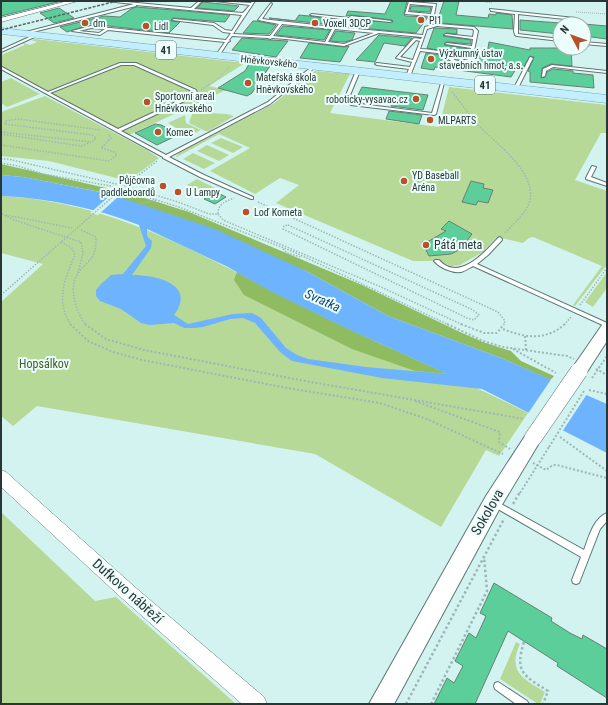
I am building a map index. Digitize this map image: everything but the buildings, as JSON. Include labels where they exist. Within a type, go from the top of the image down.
[{"type":"main road","name":"Hněvkovského","points":[[2,31],[358,71],[410,72],[443,84],[516,88],[607,99]]},
{"type":"street","points":[[1,20],[75,1]]},
{"type":"street","name":"Sokolova","points":[[381,704],[501,506],[533,438],[607,329]]},
{"type":"street","name":"Dufkovo nábřeží","points":[[1,477],[130,594],[257,704]]},
{"type":"lane","points":[[107,1],[242,14]]},
{"type":"lane","points":[[192,9],[201,1]]},
{"type":"lane","points":[[216,1],[253,3]]},
{"type":"lane","points":[[121,2],[129,6]]},
{"type":"lane","points":[[432,15],[435,5],[410,2],[406,13],[432,15],[438,18],[437,25]]},
{"type":"lane","points":[[218,55],[228,41],[242,14],[253,3]]},
{"type":"lane","points":[[23,34],[140,4]]},
{"type":"lane","points":[[271,4],[260,20],[424,36]]},
{"type":"lane","points":[[491,10],[552,17]]},
{"type":"lane","points":[[345,28],[354,12]]},
{"type":"lane","points":[[518,13],[517,35],[552,39]]},
{"type":"lane","points":[[312,16],[390,21]]},
{"type":"lane","points":[[174,20],[214,24],[224,31],[232,34],[344,45],[379,32]]},
{"type":"lane","points":[[270,38],[281,23]]},
{"type":"lane","points":[[377,64],[410,72],[413,61],[426,28],[437,25],[474,28],[476,31],[471,60],[461,63],[450,61],[443,54],[438,52],[418,50]]},
{"type":"lane","points":[[107,29],[100,34],[74,31],[91,27],[228,41]]},
{"type":"lane","points":[[326,43],[335,27]]},
{"type":"lane","points":[[446,35],[475,38]]},
{"type":"lane","points":[[1,51],[36,36]]},
{"type":"lane","points":[[413,61],[398,58],[415,39],[422,40]]},
{"type":"lane","points":[[447,44],[473,47]]},
{"type":"lane","points":[[592,44],[607,45]]},
{"type":"lane","points":[[516,88],[531,58]]},
{"type":"lane","points":[[47,93],[121,64],[128,63],[135,64],[194,90],[195,93],[117,131]]},
{"type":"lane","points":[[165,157],[269,103],[313,66]]},
{"type":"lane","points":[[544,76],[544,70],[552,66],[607,72]]},
{"type":"lane","points":[[1,68],[165,157],[251,198]]},
{"type":"lane","points":[[358,71],[346,100],[352,104],[434,114],[443,84]]},
{"type":"lane","points":[[594,167],[588,178],[607,185]]},
{"type":"lane","points":[[437,261],[440,265],[445,267],[461,270],[473,264],[486,254],[500,239]]},
{"type":"lane","points":[[473,264],[607,326]]},
{"type":"lane","points":[[501,506],[586,554]]},
{"type":"lane","points":[[576,580],[597,526],[607,516]]},
{"type":"lane","points":[[498,686],[524,704]]},
{"type":"path","points":[[195,93],[220,76],[233,63]]},
{"type":"path","points":[[443,84],[452,92],[476,123],[516,162],[531,184],[530,199],[523,212],[500,239]]},
{"type":"path","points":[[1,134],[81,146],[92,142],[96,138],[92,135],[5,124],[6,121],[18,119],[83,129],[104,130]]},
{"type":"path","points":[[170,129],[196,141]]},
{"type":"path","points":[[1,132],[92,142]]},
{"type":"path","points":[[1,145],[104,159],[109,161],[117,155],[114,152],[101,148],[111,138],[107,133]]},
{"type":"path","points":[[1,296],[124,186],[146,168],[165,157]]},
{"type":"path","points":[[1,159],[8,159],[124,186],[175,201],[209,214],[218,214]]},
{"type":"path","points":[[1,163],[18,166],[43,174],[121,190],[171,204],[282,248],[288,253],[304,257],[483,341],[526,350],[580,368],[598,370],[607,375]]},
{"type":"path","points":[[251,198],[498,312],[505,321],[503,329],[497,333],[486,335],[381,287],[223,220],[218,214],[218,208],[230,199],[251,198]]},
{"type":"path","points":[[140,204],[158,200]]},
{"type":"path","points":[[171,204],[175,201]]},
{"type":"path","points":[[1,214],[14,220],[68,236],[81,242],[83,253],[73,290],[74,301],[81,318],[94,332],[106,339],[119,344],[163,354],[524,419]]},
{"type":"path","points":[[1,214],[72,228]]},
{"type":"path","points":[[208,219],[209,214]]},
{"type":"path","points":[[284,226],[293,226],[473,310],[479,316],[474,320],[467,318],[286,231],[283,229],[284,226]]},
{"type":"path","points":[[78,273],[90,262],[96,247],[96,237],[81,230]]},
{"type":"path","points":[[61,242],[71,247],[74,250],[75,255],[62,289],[62,307],[73,327],[79,334],[94,344],[116,352],[151,361],[301,391],[380,404],[413,413],[503,454]]},
{"type":"path","points":[[503,329],[525,336],[541,337],[556,332],[564,326],[607,268]]},
{"type":"path","points":[[525,336],[526,350]]},
{"type":"path","points":[[512,348],[556,373]]},
{"type":"path","points":[[598,370],[607,356]]},
{"type":"path","points":[[406,704],[484,556],[501,506],[538,466],[549,447],[580,368]]},
{"type":"path","points":[[589,390],[607,394]]},
{"type":"path","points":[[412,400],[500,432],[499,442],[508,447]]},
{"type":"path","points":[[560,437],[607,471]]},
{"type":"path","points":[[538,466],[546,470],[553,465],[607,478]]},
{"type":"path","points":[[431,704],[487,591],[484,556]]},
{"type":"path","points":[[524,642],[518,665],[528,679],[548,691],[543,704]]},
{"type":"green space","points":[[35,39],[245,63],[209,86],[226,90],[129,135],[1,66],[1,55],[25,45],[23,44],[24,43],[30,45],[37,42],[31,40]]},
{"type":"green space","points":[[315,71],[350,74],[330,113],[439,127],[449,87],[607,105],[607,133],[601,133],[575,180],[607,191],[607,267],[605,267],[575,306],[573,305],[602,266],[533,237],[529,238],[523,243],[497,237],[483,252],[460,265],[452,266],[437,261],[413,261],[276,203],[299,185],[280,178],[255,194],[210,171],[250,148],[219,134],[175,158],[179,153],[273,104]]},
{"type":"green space","points":[[11,78],[40,94],[7,107],[1,103],[1,82]]},
{"type":"green space","points":[[45,96],[147,150],[159,158],[128,181],[49,161],[1,156],[1,112]]},
{"type":"green space","points":[[193,112],[227,114],[234,116],[209,131],[205,131],[189,123]]},
{"type":"green space","points":[[185,115],[186,123],[201,130],[189,136],[168,123]]},
{"type":"green space","points":[[221,138],[243,147],[233,153],[211,143]]},
{"type":"green space","points":[[207,145],[229,155],[219,161],[197,151]]},
{"type":"green space","points":[[193,153],[215,163],[204,169],[183,159]]},
{"type":"green space","points":[[1,164],[115,190],[111,194],[23,177],[1,175]]},
{"type":"green space","points":[[197,179],[219,190],[208,196],[187,185]]},
{"type":"green space","points":[[126,192],[189,212],[362,285],[460,332],[483,342],[511,351],[521,361],[554,376],[551,380],[501,358],[388,316],[306,271],[118,197]]},
{"type":"green space","name":"Hopsálkov","points":[[1,196],[46,201],[90,211],[131,224],[212,260],[331,321],[528,413],[499,456],[486,450],[441,527],[315,454],[37,406],[13,426],[1,416],[1,302],[43,264],[1,253]]},
{"type":"green space","points":[[237,272],[315,313],[448,374],[415,371],[352,349],[244,295],[234,280]]},
{"type":"green space","points":[[607,272],[607,288],[593,307],[585,302]]},
{"type":"green space","points":[[1,512],[95,601],[116,597],[236,704],[1,704]]},
{"type":"green space","points":[[516,642],[520,644],[515,661],[520,674],[530,683],[545,692],[540,704],[500,679]]},
{"type":"water","name":"Svratka","points":[[1,175],[23,177],[110,194],[215,229],[306,271],[388,316],[501,358],[607,404],[607,453],[482,389],[382,378],[292,361],[280,352],[255,323],[243,318],[230,319],[203,327],[194,328],[184,328],[174,323],[150,325],[141,323],[121,309],[100,301],[96,296],[96,290],[101,284],[111,275],[123,274],[146,246],[139,225],[89,209],[71,205],[36,199],[1,196]],"holes":[[[147,229],[226,266],[274,293],[447,374],[366,367],[308,359],[297,355],[286,348],[261,318],[252,313],[233,314],[188,324],[174,315],[180,304],[181,296],[171,283],[162,279],[142,275],[132,275],[151,248],[152,241],[147,236]]]},
{"type":"pier","points":[[113,193],[120,195],[98,215],[90,213]]},
{"type":"pier","points":[[552,378],[587,394],[562,432],[527,415]]},
{"type":"railway","points":[[1,30],[117,1]]},
{"type":"place","name":"PI1","points":[[421,20]]},
{"type":"place","name":"dm","points":[[85,23]]},
{"type":"place","name":"Voxell 3DCP","points":[[315,23]]},
{"type":"place","name":"Lidl","points":[[146,26]]},
{"type":"place","name":"Výzkumný ústav stavebních hmot, a.s.","points":[[431,59]]},
{"type":"place","name":"Mateřská škola Hněvkovského","points":[[248,83]]},
{"type":"place","name":"roboticky-vysavac.cz","points":[[416,99]]},
{"type":"place","name":"Sportovní areál Hněvkovského","points":[[147,102]]},
{"type":"place","name":"MLPARTS","points":[[430,120]]},
{"type":"place","name":"Komec","points":[[158,132]]},
{"type":"place","name":"YD Baseball Aréna","points":[[404,181]]},
{"type":"place","name":"Půjčovna paddleboardů","points":[[163,186]]},
{"type":"place","name":"U Lampy","points":[[178,192]]},
{"type":"place","name":"Loď Kometa","points":[[246,212]]},
{"type":"place","name":"Pátá meta","points":[[426,245]]}]
